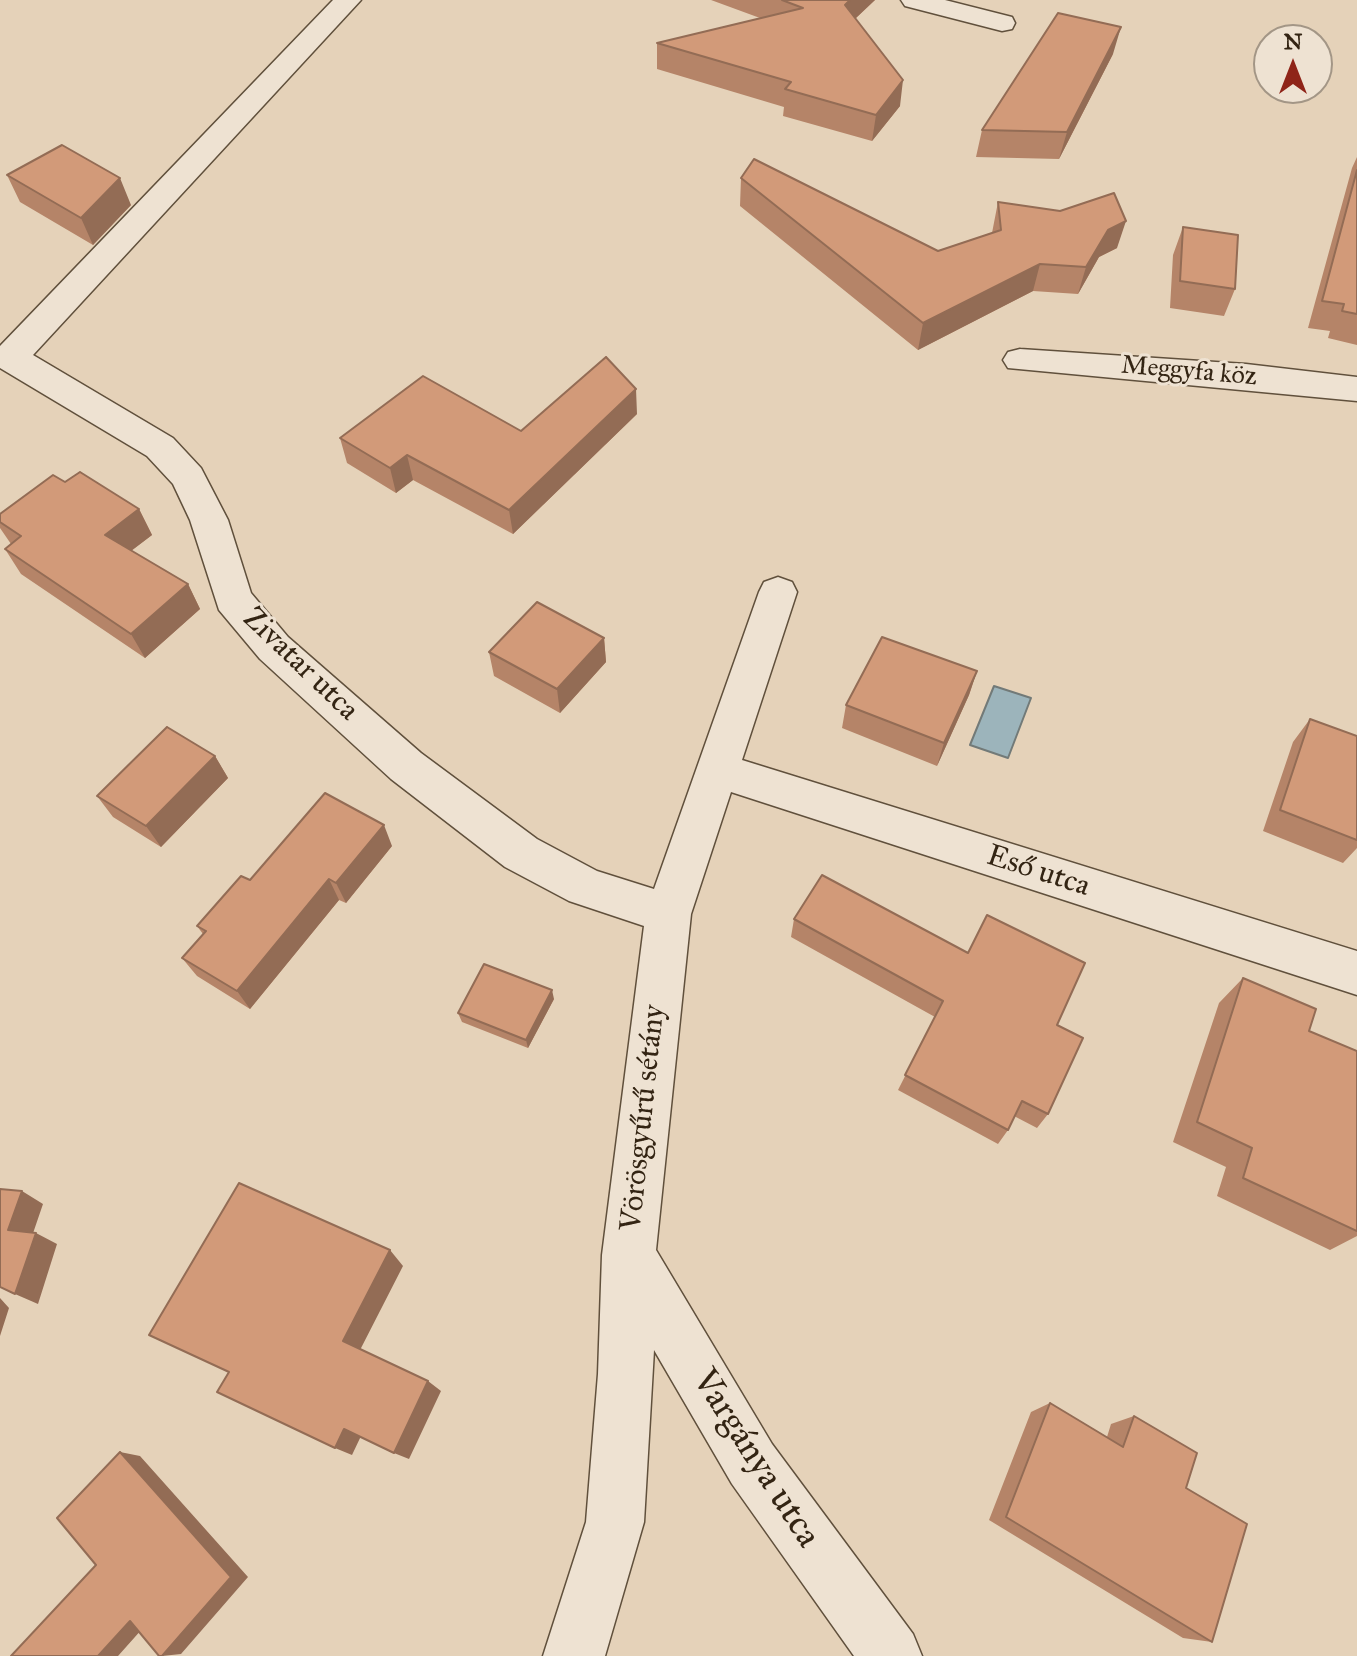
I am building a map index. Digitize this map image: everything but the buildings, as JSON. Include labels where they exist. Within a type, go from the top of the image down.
[{"type":"street","points":[[6,357],[348,0]]},
{"type":"street","points":[[914,0],[1008,11],[988,49]]},
{"type":"street","name":"Zivatar utca","points":[[6,357],[160,447],[193,487],[209,520],[233,599],[274,648],[406,766],[521,853],[585,887],[668,914]]},
{"type":"street","name":"Meggyfa köz","points":[[1020,360],[1246,376],[1357,389]]},
{"type":"street","name":"Vörösgyűrű sétány","points":[[574,1656],[615,1522],[626,1374],[629,1255],[668,914],[778,592]]},
{"type":"street","name":"Eső utca","points":[[718,770],[1357,973]]},
{"type":"street","name":"Vargánya utca","points":[[629,1255],[752,1464],[891,1656]]},
{"type":"water","points":[[994,686],[1031,698],[1008,758],[970,745]]}]
